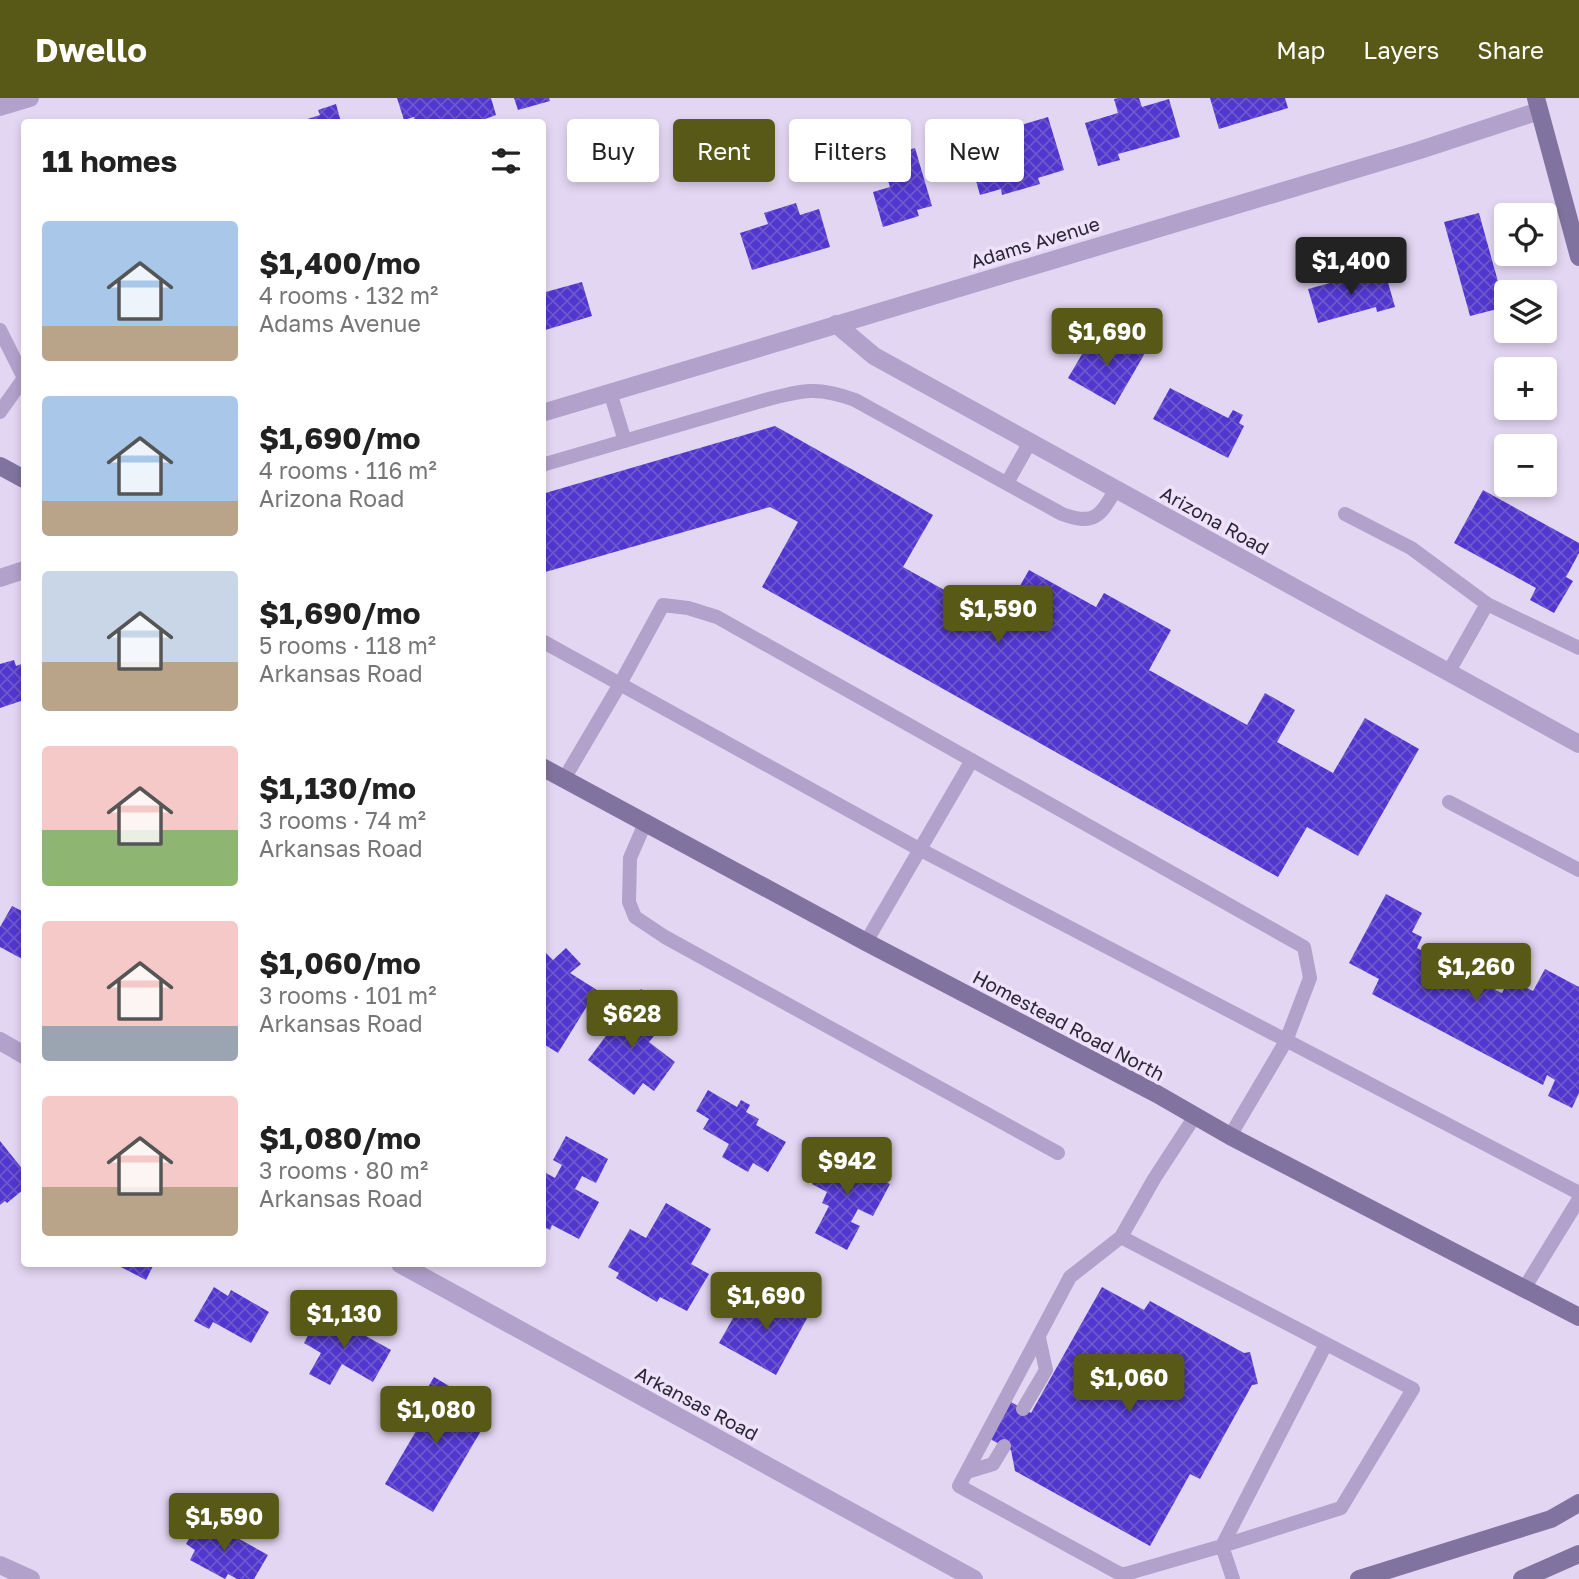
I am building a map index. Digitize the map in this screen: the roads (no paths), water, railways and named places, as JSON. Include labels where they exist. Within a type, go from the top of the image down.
[{"type":"main road","points":[[1537,104],[1579,257]]},
{"type":"main road","points":[[0,466],[21,477]]},
{"type":"main road","name":"Homestead Road North","points":[[546,768],[1230,1136],[1579,1317]]},
{"type":"main road","points":[[1359,1579],[1551,1519],[1579,1503]]},
{"type":"main road","points":[[1522,1579],[1579,1554]]},
{"type":"street","points":[[0,107],[30,98]]},
{"type":"street","name":"Adams Avenue","points":[[546,412],[1417,151],[1537,104]]},
{"type":"street","name":"Arizona Road","points":[[836,324],[874,356],[1579,744]]},
{"type":"street","points":[[0,578],[21,571]]},
{"type":"street","points":[[0,1041],[21,1053]]},
{"type":"street","name":"Arkansas Road","points":[[405,1267],[974,1579]]},
{"type":"street","points":[[0,1565],[31,1579]]},
{"type":"lane","points":[[0,330],[21,372]]},
{"type":"lane","points":[[0,412],[21,382]]},
{"type":"lane","points":[[546,464],[793,393],[823,390],[855,400],[1062,514],[1087,520],[1095,518],[1102,512],[1116,489]]},
{"type":"lane","points":[[610,392],[625,441]]},
{"type":"lane","points":[[1007,483],[1030,442]]},
{"type":"lane","points":[[1345,514],[1411,548],[1487,604],[1579,648]]},
{"type":"lane","points":[[1448,673],[1487,604]]},
{"type":"lane","points":[[564,779],[663,605],[688,608],[717,617],[1304,947],[1310,978],[1286,1041],[1230,1136]]},
{"type":"lane","points":[[546,643],[919,849],[1579,1196],[1525,1287]]},
{"type":"lane","points":[[866,942],[972,760]]},
{"type":"lane","points":[[1449,802],[1579,870]]},
{"type":"lane","points":[[646,821],[630,858],[629,902],[635,917],[665,937],[1058,1153]]},
{"type":"lane","points":[[1121,1237],[1413,1389],[1341,1508],[1122,1575],[959,1486],[1070,1277],[1121,1237],[1154,1179],[1195,1116]]},
{"type":"lane","points":[[1023,1409],[1046,1370],[1039,1338]]},
{"type":"lane","points":[[1233,1579],[1223,1546],[1325,1344]]},
{"type":"lane","points":[[967,1472],[993,1464],[1004,1446]]}]
